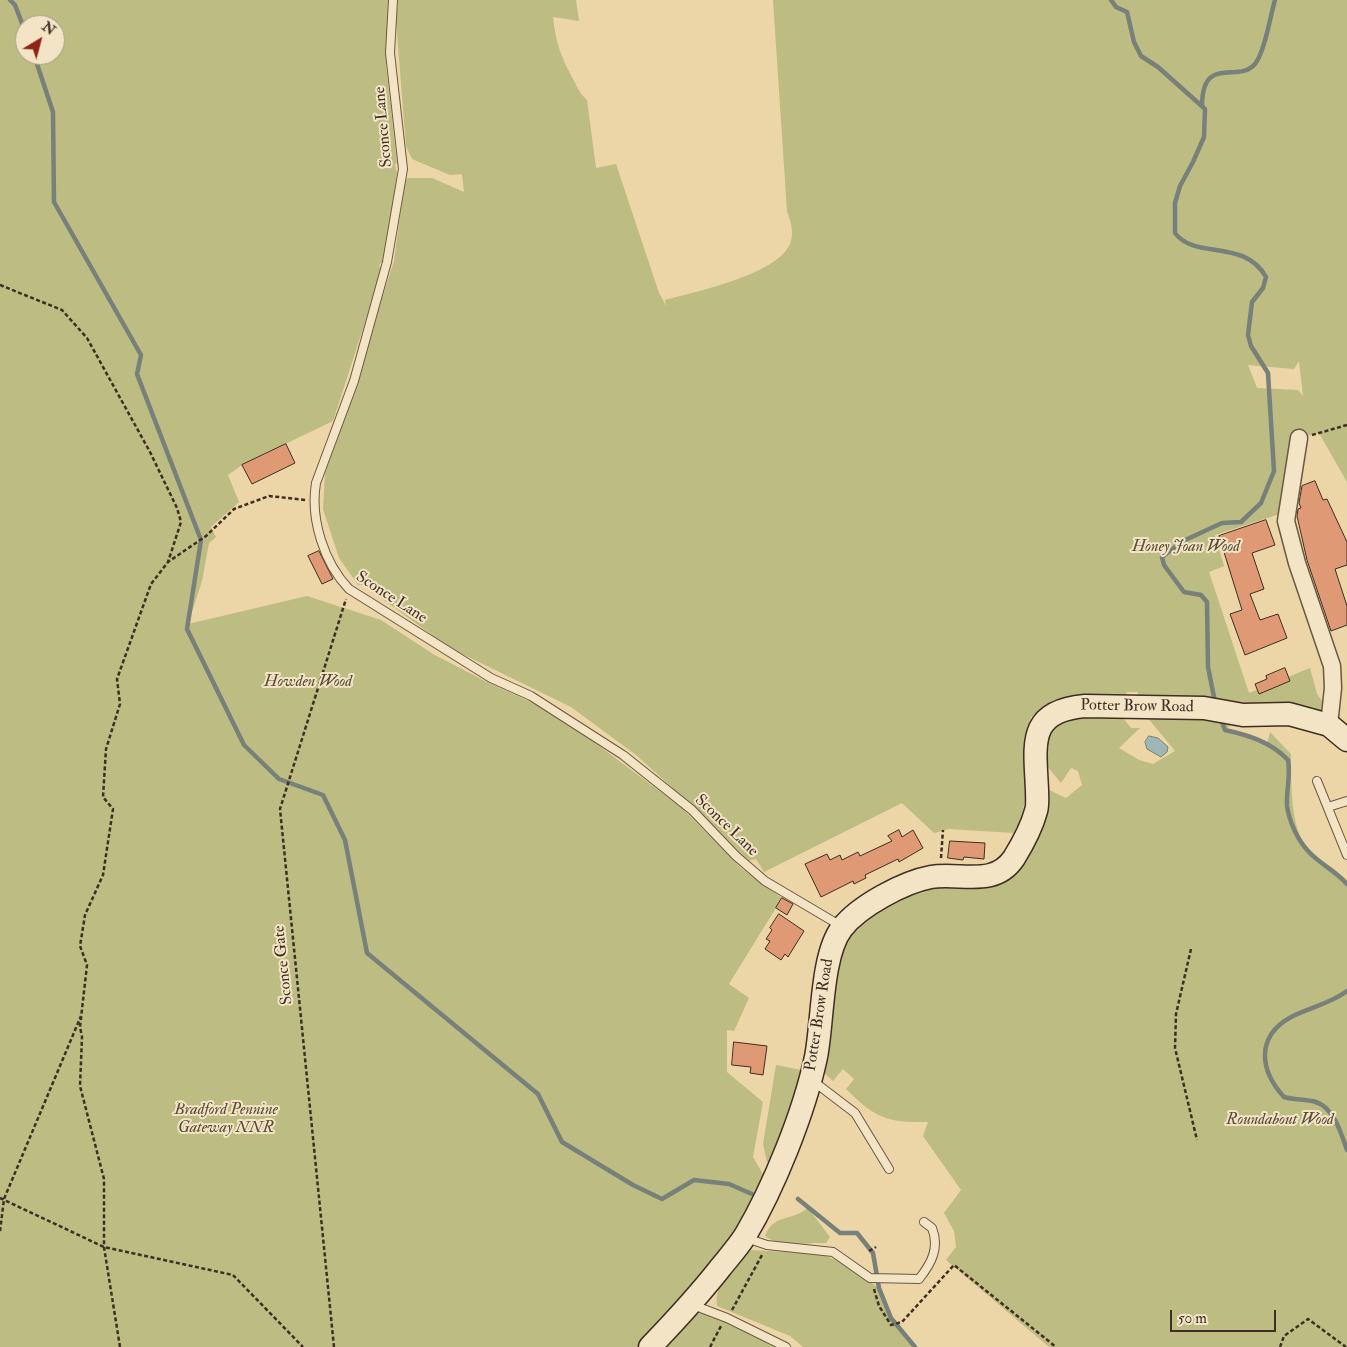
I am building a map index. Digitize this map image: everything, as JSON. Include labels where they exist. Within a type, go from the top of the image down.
[{"type":"street","points":[[1298,438],[1286,521],[1297,563],[1332,666],[1333,688],[1329,725],[1347,740]]},
{"type":"street","name":"Potter Brow Road","points":[[650,1347],[692,1304],[744,1237],[775,1174],[797,1121],[816,1057],[831,947],[842,928],[856,915],[890,892],[910,884],[938,877],[985,877],[1002,871],[1014,858],[1037,810],[1037,734],[1054,712],[1068,707],[1085,706],[1204,708],[1243,715],[1289,714],[1329,725]]},
{"type":"lane","name":"Sconce Lane","points":[[393,0],[390,53],[403,169],[387,262],[354,381],[316,483],[313,501],[319,534],[338,577],[349,589],[491,678],[531,696],[623,755],[692,810],[736,856],[765,881],[842,928]]},
{"type":"lane","points":[[1317,781],[1344,840],[1347,856]]},
{"type":"lane","points":[[1328,808],[1347,801]]},
{"type":"lane","points":[[810,1079],[855,1113],[890,1169]]},
{"type":"lane","points":[[744,1237],[767,1245],[833,1252],[873,1278],[919,1279],[933,1260],[936,1236],[932,1228],[924,1222]]},
{"type":"lane","points":[[692,1304],[728,1318],[786,1347]]},
{"type":"path","points":[[0,285],[62,310],[87,338],[150,452],[177,508],[181,522],[168,562]]},
{"type":"path","points":[[1298,438],[1347,426]]},
{"type":"path","points":[[120,1347],[104,1247],[104,1179],[80,1086],[82,1037],[80,1027],[87,965],[80,946],[85,915],[102,875],[113,809],[103,797],[106,749],[120,704],[117,679],[133,641],[136,622],[151,584],[168,562],[206,536],[234,509],[269,496],[313,501]]},
{"type":"path","name":"Sconce Gate","points":[[334,1347],[280,809],[349,589]]},
{"type":"path","points":[[938,877],[943,830]]},
{"type":"path","points":[[1191,949],[1176,1014],[1175,1048],[1197,1140]]},
{"type":"path","points":[[0,1231],[4,1199],[83,1009]]},
{"type":"path","points":[[0,1198],[104,1247],[233,1275],[304,1347]]},
{"type":"path","points":[[710,1347],[728,1318],[767,1245]]},
{"type":"path","points":[[869,1251],[876,1247]]},
{"type":"path","points":[[873,1278],[879,1306],[891,1325],[902,1322],[954,1265],[1056,1347]]},
{"type":"path","points":[[1280,1347],[1284,1336],[1308,1318],[1346,1347]]},
{"type":"green space","points":[[0,0],[388,0],[386,65],[397,174],[385,258],[379,265],[381,271],[379,279],[333,421],[242,465],[228,475],[239,502],[211,527],[216,537],[209,543],[202,581],[188,624],[307,596],[381,620],[433,654],[535,704],[591,740],[681,807],[741,868],[782,898],[729,984],[749,998],[734,1031],[727,1030],[727,1072],[763,1102],[753,1157],[764,1176],[756,1189],[736,1235],[700,1281],[639,1347],[0,1347]]},
{"type":"green space","name":"Honey Joan Wood","points":[[398,0],[576,0],[579,21],[553,17],[559,48],[577,86],[587,100],[596,168],[616,164],[659,293],[666,306],[665,300],[715,287],[755,272],[772,263],[784,253],[791,241],[792,229],[787,211],[773,0],[1347,0],[1347,482],[1319,433],[1299,438],[1283,513],[1215,535],[1224,566],[1209,572],[1249,693],[1310,668],[1317,694],[1335,718],[1295,707],[1228,702],[1137,700],[1138,692],[1127,692],[1124,699],[1091,698],[1052,701],[1031,717],[1027,791],[1020,819],[1014,833],[949,829],[934,833],[902,803],[764,872],[756,859],[748,861],[707,819],[636,755],[571,707],[450,648],[377,595],[373,583],[358,585],[339,558],[323,509],[325,474],[394,261],[404,185],[407,178],[432,178],[464,192],[462,174],[450,175],[412,159],[406,146],[396,21]],"holes":[[[1299,361],[1303,396],[1298,390],[1257,388],[1248,365],[1294,369]]]},
{"type":"green space","name":"Roundabout Wood","points":[[1078,713],[1123,718],[1131,728],[1140,728],[1119,748],[1139,760],[1153,764],[1175,751],[1147,717],[1239,718],[1225,730],[1244,734],[1267,744],[1270,732],[1291,754],[1293,805],[1298,831],[1303,843],[1313,856],[1347,884],[1347,1347],[1049,1347],[946,1260],[956,1247],[954,1231],[944,1213],[961,1190],[923,1136],[928,1122],[892,1120],[883,1117],[865,1107],[846,1089],[854,1079],[843,1069],[833,1081],[821,1070],[841,941],[855,925],[914,889],[1002,883],[1026,842],[1043,787],[1066,798],[1082,785],[1078,771],[1071,768],[1061,783],[1043,761],[1045,738],[1064,718]]},
{"type":"green space","points":[[776,1065],[806,1071],[770,1162],[767,1162],[763,1144]]},
{"type":"green space","points":[[808,1208],[830,1237],[826,1243],[794,1244],[778,1242],[765,1236],[773,1224]]},
{"type":"green space","points":[[751,1250],[822,1254],[842,1263],[879,1288],[891,1318],[915,1347],[803,1347],[790,1336],[717,1306],[717,1298],[722,1282],[739,1260]]},
{"type":"green space","points":[[708,1313],[774,1340],[772,1345],[775,1347],[659,1347],[689,1317]]},
{"type":"water","points":[[1149,736],[1158,738],[1168,747],[1167,752],[1161,757],[1147,749],[1145,742]]},
{"type":"building","points":[[286,444],[295,463],[252,484],[242,465]]},
{"type":"building","points":[[1315,481],[1323,500],[1327,499],[1347,542],[1347,565],[1335,569],[1347,606],[1347,625],[1331,631],[1307,560],[1297,516],[1298,509],[1301,508],[1299,503],[1302,486]]},
{"type":"building","points":[[1266,520],[1275,545],[1252,553],[1264,589],[1250,594],[1260,620],[1278,614],[1287,638],[1245,655],[1230,614],[1242,610],[1219,536]]},
{"type":"building","points":[[319,551],[333,579],[322,584],[308,556]]},
{"type":"building","points":[[1285,668],[1290,681],[1259,694],[1255,684],[1267,679],[1266,676]]},
{"type":"building","points":[[899,830],[902,837],[913,830],[923,848],[899,862],[898,859],[865,875],[866,878],[854,884],[853,881],[821,897],[805,864],[827,854],[830,860],[840,855],[842,860],[858,852],[860,856],[892,841],[888,836]]},
{"type":"building","points":[[950,841],[985,843],[984,859],[964,857],[963,860],[948,858]]},
{"type":"building","points":[[782,898],[793,904],[787,915],[776,908]]},
{"type":"building","points":[[779,914],[804,931],[788,957],[785,954],[781,960],[765,949],[770,941],[766,939],[772,930],[770,928]]},
{"type":"building","points":[[734,1042],[767,1046],[763,1075],[750,1073],[751,1067],[732,1065]]},
{"type":"waterway","points":[[10,0],[15,5],[19,15]]},
{"type":"waterway","points":[[1111,0],[1116,7],[1127,12],[1134,42],[1141,56],[1158,67],[1205,109],[1204,137],[1180,186],[1175,203],[1175,233],[1184,241],[1195,246],[1245,257],[1257,265],[1266,277],[1263,288],[1252,302],[1248,335],[1251,346],[1268,373],[1274,471],[1261,503],[1241,522],[1222,523],[1183,541],[1162,557],[1164,565],[1184,592],[1201,595],[1207,602],[1208,667],[1215,702]]},
{"type":"waterway","points":[[1202,105],[1204,89],[1208,80],[1222,73],[1240,72],[1255,64],[1264,43],[1275,0]]},
{"type":"waterway","points":[[37,65],[53,112],[54,202],[141,355],[137,374],[201,540],[187,629],[244,745],[279,779],[323,795],[345,840],[367,953],[538,1094],[562,1142],[633,1185],[662,1199],[694,1180],[729,1184],[752,1194]]},
{"type":"waterway","points":[[1221,719],[1225,730],[1259,740],[1274,748],[1288,760],[1287,806],[1295,830],[1309,852],[1347,884]]},
{"type":"waterway","points":[[1347,991],[1334,999],[1291,1017],[1279,1025],[1271,1034],[1265,1055],[1266,1066],[1270,1076],[1284,1097],[1316,1102],[1328,1110],[1336,1122],[1347,1150]]},
{"type":"waterway","points":[[798,1199],[840,1233],[857,1233],[873,1253],[879,1288],[891,1318],[915,1347]]},
{"type":"park label","name":"Howden Wood","points":[[308,683]]},
{"type":"park label","name":"Bradford Pennine Gateway NNR","points":[[226,1120]]}]
